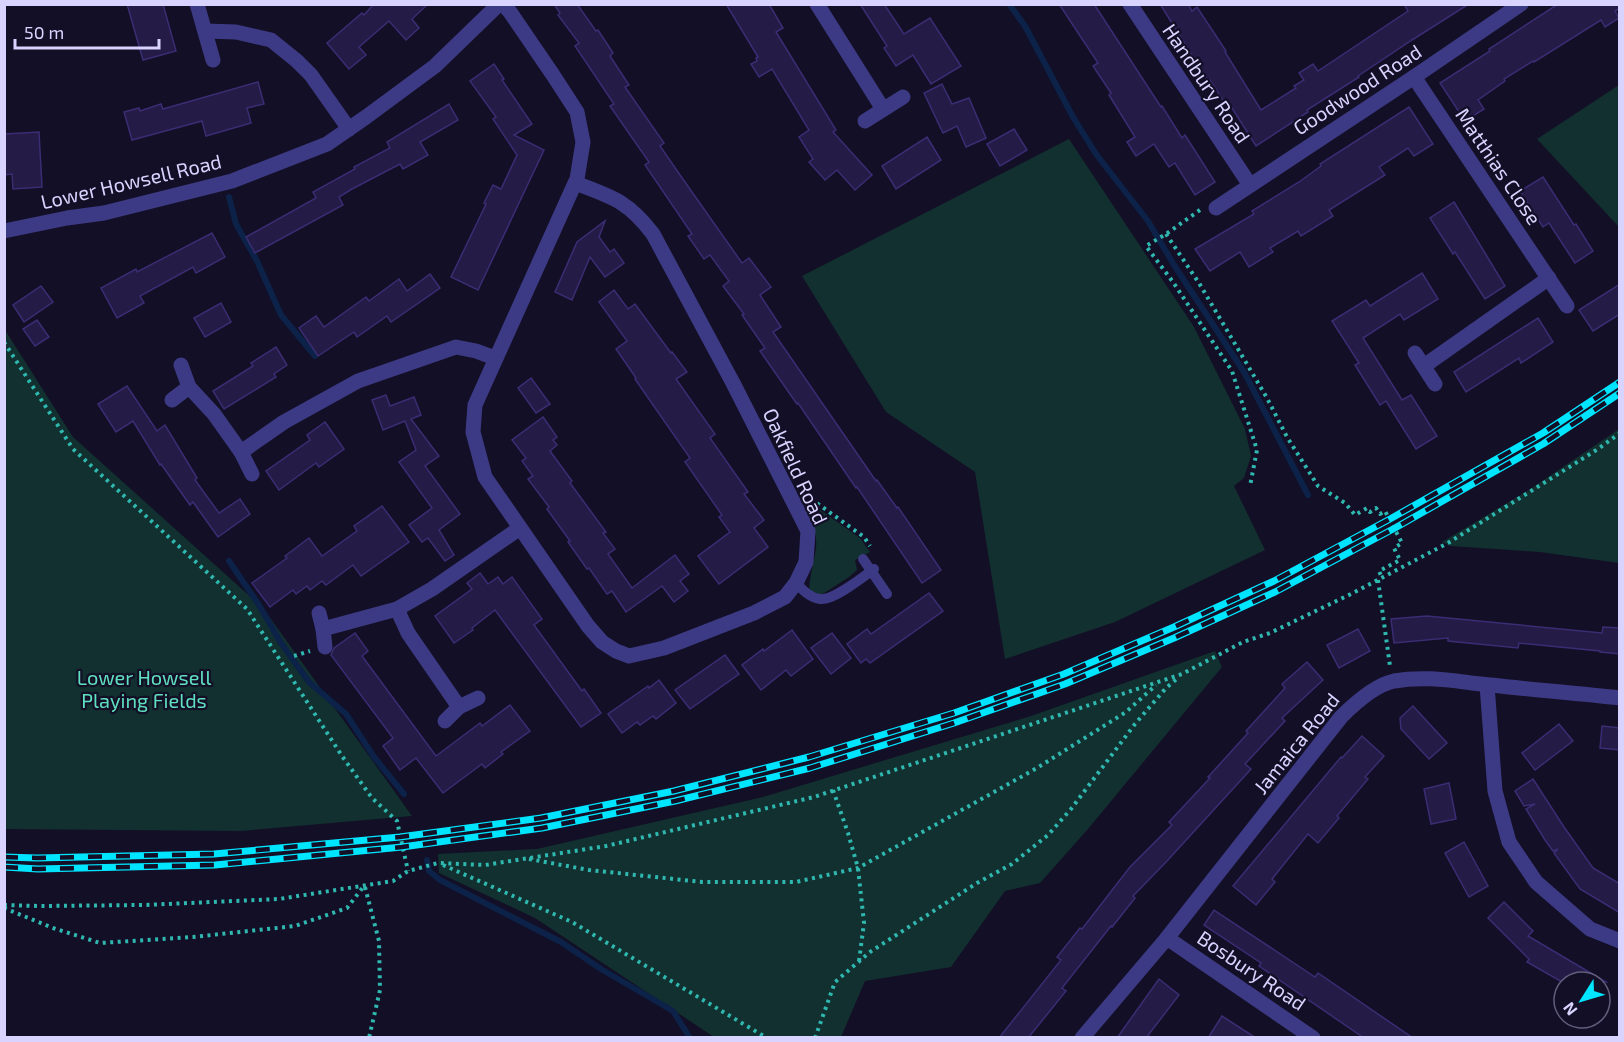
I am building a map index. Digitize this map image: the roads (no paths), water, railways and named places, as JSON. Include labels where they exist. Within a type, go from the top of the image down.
[{"type":"street","points":[[197,4],[213,60]]},
{"type":"street","name":"Lower Howsell Road","points":[[4,231],[105,213],[232,181],[327,144],[435,66],[501,4]]},
{"type":"street","name":"Oakfield Road","points":[[501,4],[510,12],[577,112],[583,142],[575,183],[475,405],[473,432],[485,477],[520,528],[595,634],[602,642],[629,656],[664,648],[754,613],[784,597],[796,583],[806,562],[808,531],[664,253],[642,220],[628,206],[610,196],[575,183]]},
{"type":"street","points":[[817,4],[883,109]]},
{"type":"street","name":"Handbury Road","points":[[1130,4],[1250,185]]},
{"type":"street","name":"Goodwood Road","points":[[1216,208],[1521,4]]},
{"type":"street","points":[[205,31],[236,32],[271,40],[311,75],[349,129]]},
{"type":"street","name":"Matthias Close","points":[[1414,77],[1567,306]]},
{"type":"street","points":[[865,121],[903,97]]},
{"type":"street","points":[[1435,384],[1419,359],[1549,278]]},
{"type":"street","points":[[241,452],[284,422],[358,381],[408,362],[456,348],[476,351],[495,358]]},
{"type":"street","points":[[181,365],[189,387],[214,414],[241,452],[252,474]]},
{"type":"street","points":[[172,400],[189,387]]},
{"type":"street","points":[[323,629],[397,609],[432,589],[520,528]]},
{"type":"street","points":[[397,609],[408,633],[459,707]]},
{"type":"street","points":[[319,613],[325,647]]},
{"type":"street","name":"Jamaica Road","points":[[1082,1038],[1167,938],[1341,717],[1365,695],[1392,682],[1424,678],[1620,698]]},
{"type":"street","points":[[1487,685],[1494,791],[1509,842],[1536,882],[1590,929],[1620,941]]},
{"type":"street","points":[[445,721],[459,707],[478,698]]},
{"type":"street","name":"Bosbury Road","points":[[1167,938],[1313,1038]]},
{"type":"lane","points":[[863,559],[873,570],[887,594]]},
{"type":"lane","points":[[796,583],[810,596],[822,600],[833,596],[873,570]]},
{"type":"waterway","points":[[1009,4],[1025,26],[1073,117],[1096,154],[1148,221],[1244,372],[1308,495]]},
{"type":"waterway","points":[[229,197],[236,224],[257,261],[281,315],[315,356]]},
{"type":"waterway","points":[[229,561],[281,643],[309,682],[346,714],[374,757],[404,794]]},
{"type":"waterway","points":[[427,860],[429,871],[440,880],[561,942],[601,969],[673,1011],[690,1038]]},
{"type":"railway","points":[[4,857],[214,854],[400,837],[541,818],[674,791],[809,757],[954,713],[1064,674],[1274,581],[1543,433],[1620,382]]},
{"type":"railway","points":[[4,867],[38,869],[215,865],[402,847],[542,828],[675,801],[810,768],[954,723],[1065,684],[1275,592],[1395,528],[1543,444],[1620,393]]},
{"type":"park label","name":"Lower Howsell Playing Fields","points":[[144,688]]}]
